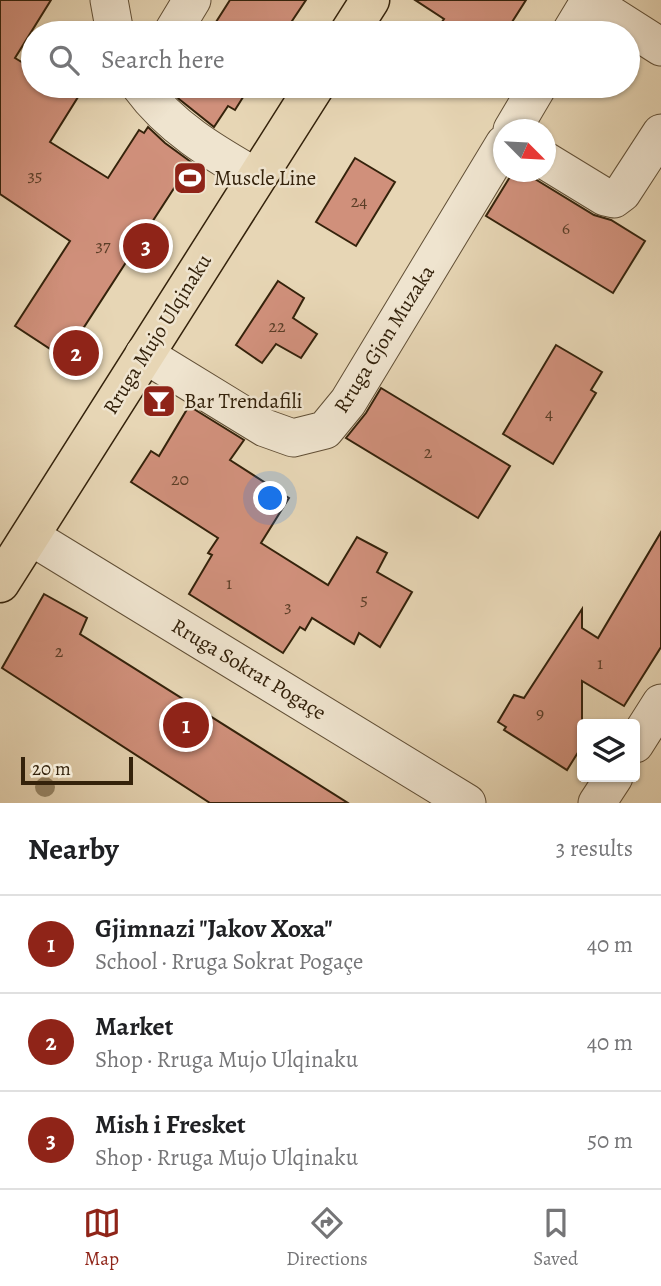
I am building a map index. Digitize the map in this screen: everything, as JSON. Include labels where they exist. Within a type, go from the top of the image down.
[{"type":"main road","points":[[357,21],[370,0]]},
{"type":"main road","name":"Rruga Mujo Ulqinaku","points":[[0,583],[307,98]]},
{"type":"street","points":[[109,0],[113,21]]},
{"type":"street","points":[[179,21],[192,0]]},
{"type":"street","points":[[577,21],[589,1],[620,21]]},
{"type":"street","points":[[640,34],[661,47]]},
{"type":"street","points":[[150,98],[160,111],[210,151],[256,177]]},
{"type":"street","points":[[518,119],[531,98]]},
{"type":"street","points":[[556,168],[605,197],[614,199],[622,192],[661,133]]},
{"type":"street","name":"Rruga Gjon Muzaka","points":[[144,354],[265,428],[293,438],[325,430],[348,402],[493,161]]},
{"type":"street","name":"Rruga Sokrat Pogaçe","points":[[30,536],[467,803]]},
{"type":"street","points":[[640,736],[661,703]]},
{"type":"street","points":[[597,803],[611,782]]},
{"type":"building","points":[[0,0],[51,0],[38,21],[21,21],[21,48],[15,58],[21,62],[21,98],[77,98],[50,142],[108,178],[139,130],[144,133],[148,127],[191,162],[64,358],[15,326],[70,241],[0,194]]},
{"type":"building","points":[[230,0],[306,0],[292,21],[217,21]]},
{"type":"building","points":[[415,0],[526,0],[513,21],[443,21],[444,19]]},
{"type":"building","points":[[242,98],[235,110],[228,106],[214,127],[179,99]]},
{"type":"building","points":[[355,158],[395,182],[356,246],[316,222]]},
{"type":"building","points":[[507,182],[540,182],[594,215],[611,220],[645,241],[613,293],[486,216]]},
{"type":"building","points":[[278,281],[304,298],[293,318],[317,334],[301,358],[276,344],[262,363],[236,345]]},
{"type":"building","points":[[556,345],[602,372],[591,390],[596,393],[553,464],[503,434]]},
{"type":"building","points":[[381,388],[510,466],[478,518],[346,438]]},
{"type":"building","points":[[189,406],[244,440],[230,460],[289,498],[261,543],[328,585],[357,537],[387,553],[377,572],[412,592],[380,647],[359,633],[354,644],[312,618],[305,630],[300,627],[283,653],[189,594],[212,555],[208,553],[218,538],[131,482],[151,451],[159,456]]},
{"type":"building","points":[[661,532],[661,647],[624,706],[582,681],[582,719],[577,719],[577,754],[567,770],[504,730],[506,727],[498,722],[514,695],[524,698],[582,609],[582,628],[598,638]]},
{"type":"building","points":[[44,594],[87,618],[80,634],[348,803],[210,803],[2,668]]},
{"type":"place","name":"Muscle Line","points":[[190,178]]},
{"type":"place","name":"Mish i Fresket","points":[[146,246]]},
{"type":"place","name":"Market","points":[[76,353]]},
{"type":"place","name":"Bar Trendafili","points":[[159,401]]},
{"type":"place","name":"Gjimnazi \"Jakov Xoxa\"","points":[[186,725]]}]
